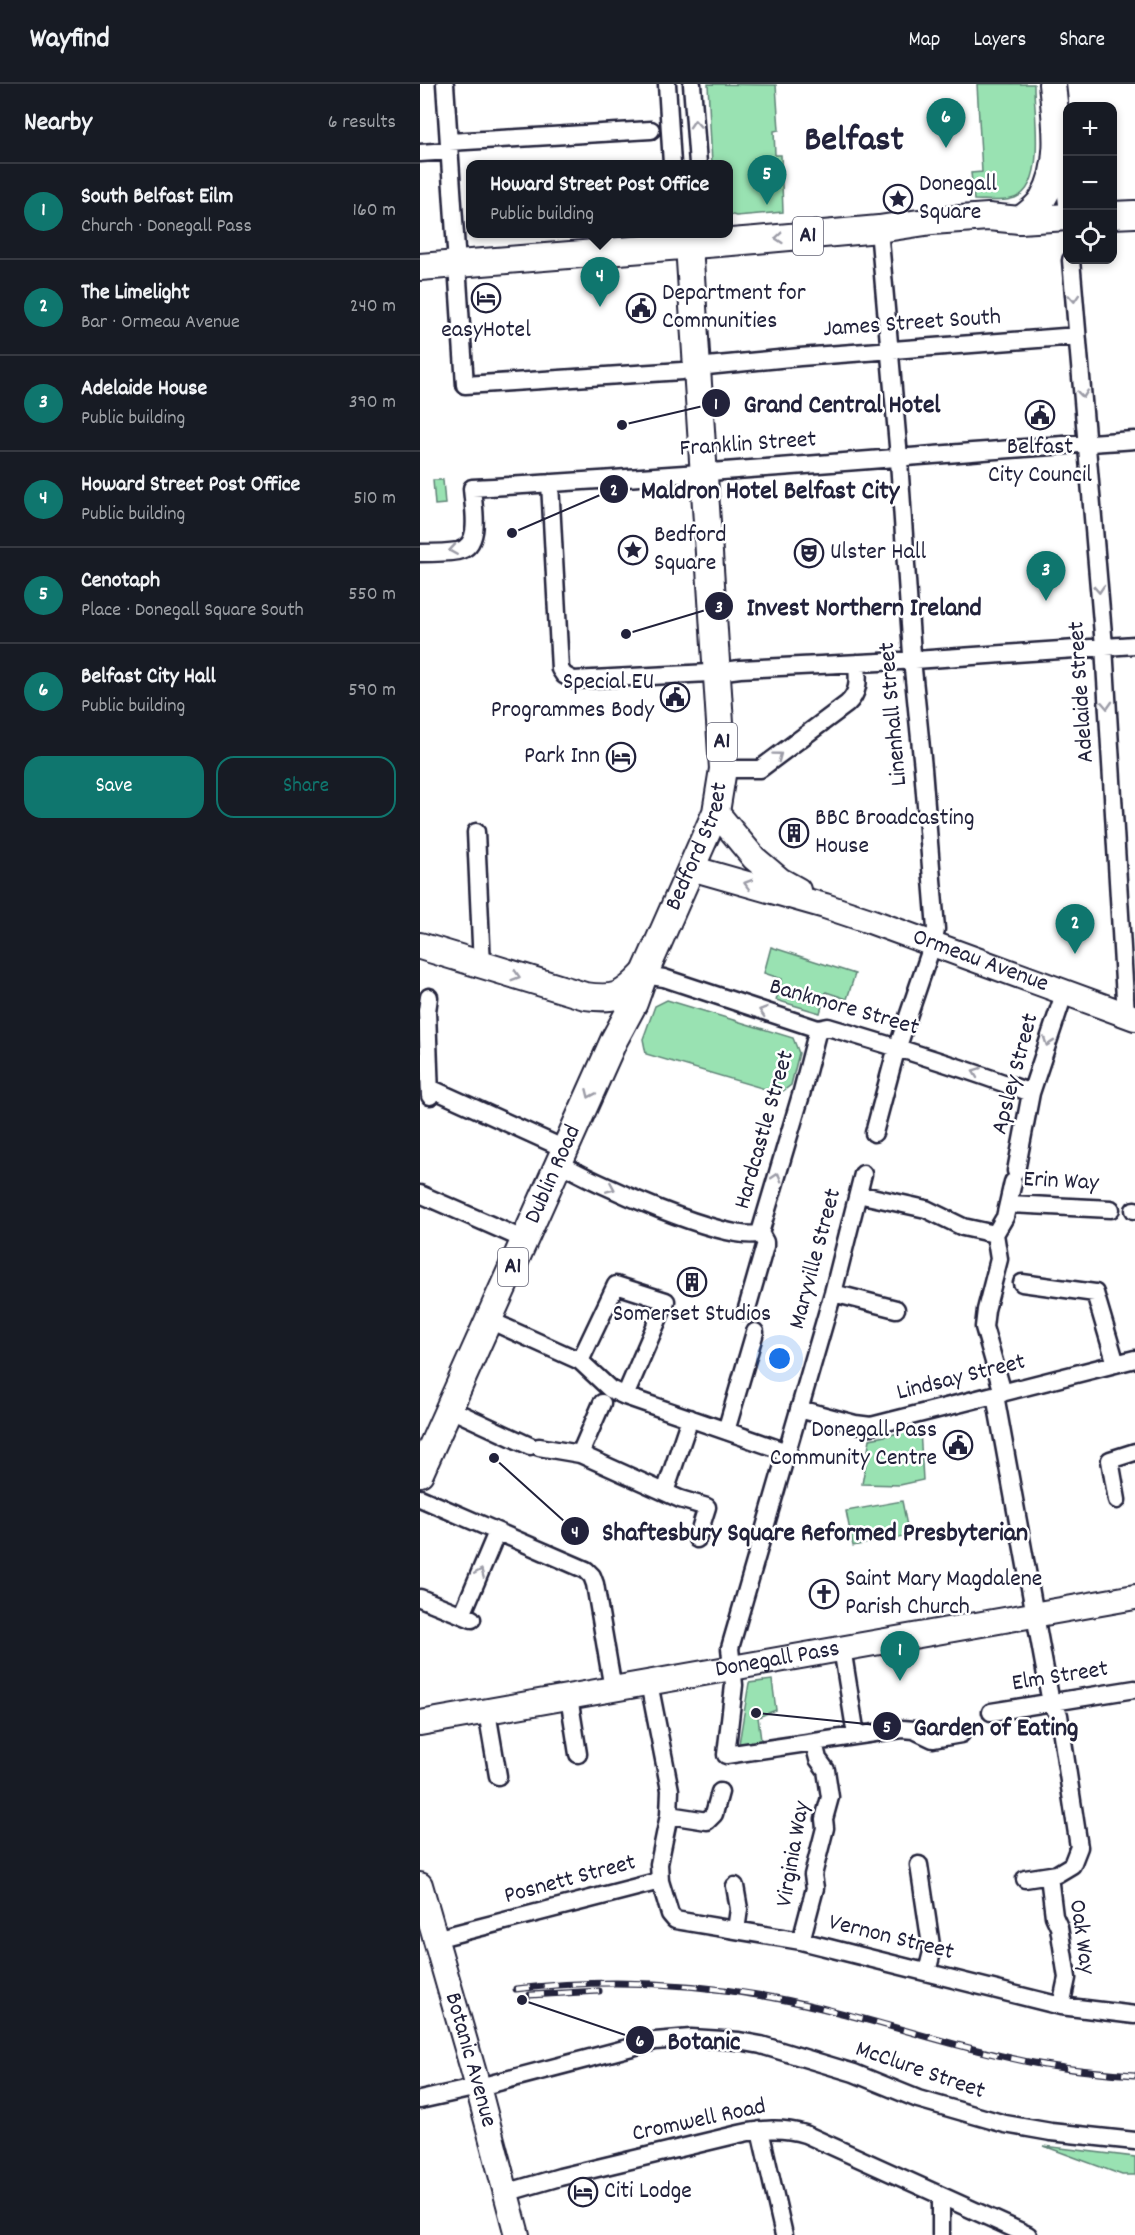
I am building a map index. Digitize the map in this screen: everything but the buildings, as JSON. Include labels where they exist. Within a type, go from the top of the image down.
[{"type":"main road","points":[[1020,220],[1043,198],[1052,177],[1057,152],[1052,84]]},
{"type":"main road","points":[[1117,215],[1135,214]]},
{"type":"main road","points":[[1020,220],[1063,216]]},
{"type":"main road","name":"A1","points":[[733,237],[879,229],[944,220],[988,218],[1020,220]]},
{"type":"main road","name":"A1","points":[[420,267],[689,245],[724,238]]},
{"type":"main road","name":"Bedford Street","points":[[644,975],[716,812],[723,769],[689,245]]},
{"type":"main road","name":"A1","points":[[420,945],[585,996],[617,997],[628,991],[644,975]]},
{"type":"main road","name":"Dublin Road","points":[[420,1473],[614,1040],[631,1011],[644,975]]},
{"type":"main road","name":"A1","points":[[585,996],[608,1014],[614,1040]]},
{"type":"street","points":[[445,84],[457,264]]},
{"type":"street","points":[[667,84],[672,160]]},
{"type":"street","points":[[692,84],[698,160]]},
{"type":"street","points":[[420,153],[449,147],[651,130]]},
{"type":"street","points":[[1057,152],[1064,177],[1067,210]]},
{"type":"street","name":"Linenhall Street","points":[[879,229],[899,457],[912,660],[932,863],[936,928],[933,943]]},
{"type":"street","name":"James Street South","points":[[457,264],[465,385],[696,369],[707,366],[888,350],[1077,336]]},
{"type":"street","name":"Adelaide Street","points":[[1071,264],[1088,442],[1131,1016]]},
{"type":"street","name":"Franklin Street","points":[[420,553],[458,551],[469,544],[474,532],[472,488],[873,461],[899,457],[1135,440]]},
{"type":"street","points":[[549,483],[560,669],[564,675],[573,680],[1135,645]]},
{"type":"street","points":[[723,769],[760,769],[847,704],[854,697],[858,688],[857,663]]},
{"type":"street","name":"Ormeau Avenue","points":[[716,812],[754,858],[780,880],[825,906]]},
{"type":"street","points":[[476,832],[482,966]]},
{"type":"street","name":"Ormeau Avenue","points":[[691,868],[825,906],[1131,1016]]},
{"type":"street","points":[[874,1132],[898,1048],[933,943]]},
{"type":"street","name":"Bankmore Street","points":[[644,975],[664,978],[818,1029],[828,1027],[898,1048],[972,1071],[1031,1093]]},
{"type":"street","name":"Apsley Street","points":[[995,1234],[1005,1217],[1009,1204],[1031,1093],[1065,991]]},
{"type":"street","points":[[429,997],[424,1044],[430,1092],[562,1155],[589,1178],[687,1220],[728,1232],[753,1236],[760,1233]]},
{"type":"street","name":"Hardcastle Street","points":[[746,1312],[765,1246],[760,1233],[818,1029]]},
{"type":"street","name":"Maryville Street","points":[[814,1743],[726,1755],[734,1685],[730,1648],[833,1293],[863,1174]]},
{"type":"street","points":[[420,1194],[525,1240]]},
{"type":"street","points":[[858,1194],[926,1209],[963,1227],[995,1234],[999,1259],[984,1327],[999,1394],[1035,1615]]},
{"type":"street","name":"Erin Way","points":[[1009,1204],[1111,1209]]},
{"type":"street","points":[[1022,1283],[1095,1293],[1116,1364]]},
{"type":"street","points":[[580,1361],[616,1285],[666,1300],[625,1396]]},
{"type":"street","points":[[833,1293],[896,1309]]},
{"type":"street","points":[[489,1320],[580,1361],[610,1389],[625,1396],[787,1452]]},
{"type":"street","points":[[726,1431],[755,1332]]},
{"type":"street","name":"Lindsay Street","points":[[799,1409],[871,1426],[1135,1359]]},
{"type":"street","points":[[580,1454],[602,1403]]},
{"type":"street","points":[[448,1408],[535,1446],[580,1454],[665,1492],[707,1507],[697,1539]]},
{"type":"street","points":[[665,1492],[690,1418]]},
{"type":"street","points":[[1117,1500],[1110,1460],[1135,1452]]},
{"type":"street","points":[[420,1498],[586,1570],[596,1584],[613,1689]]},
{"type":"street","points":[[420,1598],[467,1617],[497,1532]]},
{"type":"street","name":"Donegall Pass","points":[[420,1723],[1135,1597]]},
{"type":"street","name":"Oak Way","points":[[1026,1879],[1057,1874],[1072,1865],[1079,1847],[1059,1715],[1051,1703],[1035,1615]]},
{"type":"street","points":[[842,1648],[856,1735]]},
{"type":"street","name":"Posnett Street","points":[[435,1939],[660,1881],[659,1864],[669,1815],[670,1790],[649,1683]]},
{"type":"street","name":"Elm Street","points":[[991,1712],[1135,1689]]},
{"type":"street","points":[[568,1697],[578,1754]]},
{"type":"street","points":[[487,1712],[498,1776]]},
{"type":"street","points":[[814,1743],[902,1729],[914,1730],[933,1739],[961,1734]]},
{"type":"street","name":"Virginia Way","points":[[801,1941],[815,1888],[813,1875],[830,1797],[826,1770],[818,1759],[814,1743]]},
{"type":"street","points":[[669,1815],[707,1821],[714,1814],[720,1792]]},
{"type":"street","points":[[920,1865],[932,1952],[927,1972]]},
{"type":"street","name":"Oak Way","points":[[1048,1876],[1067,1978],[1061,2006]]},
{"type":"street","name":"Vernon Street","points":[[660,1881],[670,1914],[675,1920],[801,1941],[1061,2006],[1135,2016]]},
{"type":"street","name":"Botanic Avenue","points":[[420,1885],[478,2086],[517,2235]]},
{"type":"street","points":[[735,1886],[739,1909],[736,1930]]},
{"type":"street","name":"McClure Street","points":[[420,2100],[655,2041],[691,2038],[761,2045],[854,2073],[918,2099],[1005,2124],[1135,2141]]},
{"type":"street","name":"Cromwell Road","points":[[505,2193],[560,2177],[760,2130],[788,2129],[805,2134],[1027,2235]]},
{"type":"street","points":[[760,2130],[784,2235]]},
{"type":"street","points":[[941,2196],[941,2235]]},
{"type":"green space","points":[[708,84],[776,85],[779,130],[774,131],[775,155],[781,155],[783,212],[733,215],[733,160],[712,160]]},
{"type":"green space","points":[[977,84],[1034,84],[1035,166],[1023,193],[1011,199],[974,200],[971,173],[982,172]]},
{"type":"green space","points":[[433,480],[443,480],[445,504],[435,505]]},
{"type":"green space","points":[[771,947],[855,974],[847,999],[826,992],[820,1013],[776,1000],[782,979],[764,973]]},
{"type":"green space","points":[[667,1000],[793,1038],[799,1053],[791,1085],[783,1091],[775,1092],[646,1054],[643,1039],[655,1006]]},
{"type":"green space","points":[[920,1429],[923,1480],[900,1485],[862,1484],[870,1439]]},
{"type":"green space","points":[[902,1501],[909,1536],[853,1546],[846,1511]]},
{"type":"green space","points":[[772,1680],[776,1710],[758,1717],[761,1740],[739,1744],[749,1683]]},
{"type":"green space","points":[[1044,2146],[1135,2157],[1135,2175],[1122,2175]]},
{"type":"railway","points":[[516,1989],[611,1983],[675,1985],[739,1992],[839,2012],[1010,2058],[1044,2065],[1135,2075]]},
{"type":"railway","points":[[530,1995],[599,1991]]},
{"type":"place","name":"Belfast City Hall","points":[[946,148]]},
{"type":"place","name":"Donegall Square","points":[[898,199]]},
{"type":"place","name":"Cenotaph","points":[[767,205]]},
{"type":"place","name":"easyHotel","points":[[486,298]]},
{"type":"place","name":"Howard Street Post Office","points":[[600,307]]},
{"type":"place","name":"Department for Communities","points":[[641,308]]},
{"type":"place","name":"Belfast City Council","points":[[1040,415]]},
{"type":"place","name":"Grand Central Hotel","points":[[622,425]]},
{"type":"place","name":"Maldron Hotel Belfast City","points":[[512,533]]},
{"type":"place","name":"Bedford Square","points":[[633,550]]},
{"type":"place","name":"Ulster Hall","points":[[809,553]]},
{"type":"place","name":"Adelaide House","points":[[1046,601]]},
{"type":"place","name":"Invest Northern Ireland","points":[[626,634]]},
{"type":"place","name":"Special EU Programmes Body","points":[[675,697]]},
{"type":"place","name":"Park Inn","points":[[621,757]]},
{"type":"place","name":"BBC Broadcasting House","points":[[794,833]]},
{"type":"place","name":"The Limelight","points":[[1075,954]]},
{"type":"place","name":"Somerset Studios","points":[[692,1282]]},
{"type":"place","name":"Donegall Pass Community Centre","points":[[958,1445]]},
{"type":"place","name":"Shaftesbury Square Reformed Presbyterian","points":[[494,1458]]},
{"type":"place","name":"Saint Mary Magdalene Parish Church","points":[[824,1594]]},
{"type":"place","name":"South Belfast Eilm","points":[[900,1681]]},
{"type":"place","name":"Garden of Eating","points":[[756,1713]]},
{"type":"place","name":"Botanic","points":[[522,2000]]},
{"type":"place","name":"Citi Lodge","points":[[583,2192]]},
{"type":"district","name":"Belfast","points":[[854,142]]}]
